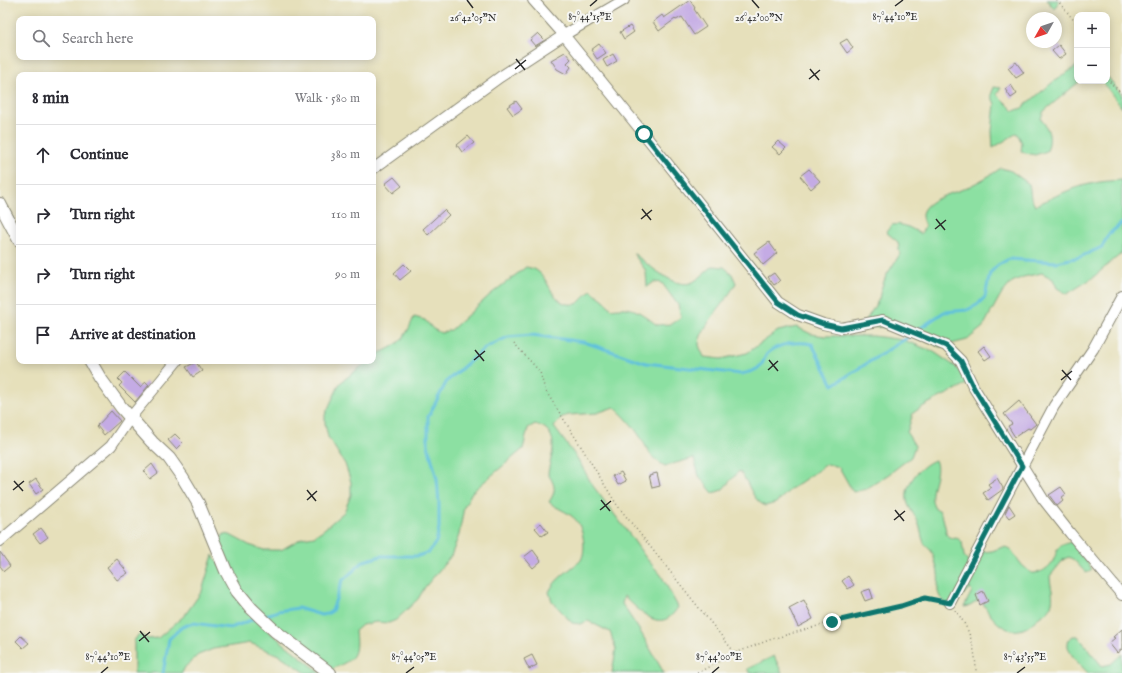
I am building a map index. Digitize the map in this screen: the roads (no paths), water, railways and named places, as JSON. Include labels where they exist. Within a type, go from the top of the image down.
[{"type":"street","points":[[533,0],[564,35],[778,302],[798,315],[823,324],[841,328],[883,320],[946,346],[961,361],[974,388],[1043,499],[1122,595]]},
{"type":"street","points":[[376,167],[500,77],[564,35],[624,0]]},
{"type":"street","points":[[0,204],[16,234]]},
{"type":"street","points":[[950,603],[1054,406],[1093,349],[1122,296]]},
{"type":"street","points":[[92,364],[100,378],[130,418],[169,458],[183,478],[198,503],[226,571],[236,591],[275,632],[330,673]]},
{"type":"street","points":[[0,541],[111,446],[130,418],[175,364]]},
{"type":"waterway","points":[[916,331],[944,312],[967,310],[977,305],[985,297],[990,273],[998,265],[1009,259],[1056,262],[1080,257],[1102,247],[1108,235],[1122,223]]},
{"type":"waterway","points":[[264,616],[278,611],[298,608],[321,615],[327,614],[332,611],[342,581],[364,561],[381,556],[418,556],[429,552],[436,542],[439,528],[439,503],[437,479],[428,445],[428,417],[447,381],[485,348],[508,337],[532,335],[584,342],[646,363],[741,374],[754,371],[761,365],[767,354],[777,347],[795,343],[806,343],[812,344],[833,385],[910,336]]},
{"type":"waterway","points":[[163,673],[169,639],[182,627],[193,623],[230,628],[257,618]]}]
